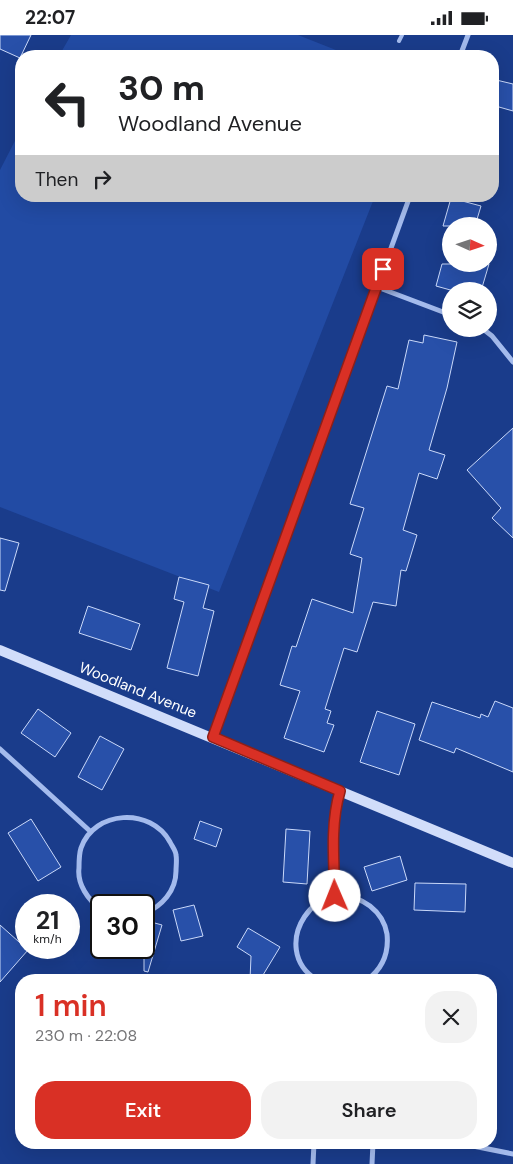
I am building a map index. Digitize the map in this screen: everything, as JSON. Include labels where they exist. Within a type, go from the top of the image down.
[{"type":"street","points":[[462,50],[468,35]]},
{"type":"street","points":[[213,737],[408,202]]},
{"type":"street","points":[[377,287],[442,312]]},
{"type":"street","points":[[494,337],[513,362]]},
{"type":"street","name":"Woodland Avenue","points":[[0,650],[513,863]]},
{"type":"street","points":[[0,749],[91,832]]},
{"type":"street","points":[[335,896],[334,808],[340,791]]},
{"type":"street","points":[[90,902],[78,876],[80,849],[91,832],[105,822],[120,817],[138,818],[152,823],[165,833],[176,854],[176,882],[159,907],[155,909]]},
{"type":"street","points":[[311,974],[303,966],[297,953],[297,929],[311,908],[317,903],[335,896],[359,898],[378,912],[386,927],[388,947],[384,960],[375,974]]},
{"type":"street","points":[[313,1164],[314,1149]]},
{"type":"street","points":[[372,1149],[372,1164]]},
{"type":"street","points":[[488,1149],[513,1154]]},
{"type":"lane","points":[[400,41],[402,35]]},
{"type":"shaded area","points":[[71,35],[298,35],[336,50],[62,50]]},
{"type":"shaded area","points":[[15,141],[15,202],[373,202],[219,592],[0,507],[0,170]]},
{"type":"building","points":[[0,35],[31,35],[24,50],[15,50],[15,56],[0,49]]},
{"type":"building","points":[[499,81],[513,84],[513,111],[499,107]]},
{"type":"building","points":[[450,202],[466,202],[481,206],[478,217],[446,217]]},
{"type":"building","points":[[442,264],[442,273],[486,273],[484,282],[442,282],[442,288],[436,286]]},
{"type":"building","points":[[424,335],[457,342],[447,388],[429,450],[445,455],[437,479],[419,473],[403,530],[417,535],[406,571],[401,570],[396,606],[373,602],[357,652],[344,648],[325,709],[331,711],[327,723],[334,725],[324,752],[284,738],[300,691],[280,685],[292,646],[296,647],[312,599],[353,613],[362,558],[350,554],[364,508],[350,504],[387,386],[398,389],[409,340],[423,343]]},
{"type":"building","points":[[513,428],[513,538],[492,518],[501,508],[467,470]]},
{"type":"building","points":[[0,538],[19,543],[5,591],[0,590]]},
{"type":"building","points":[[179,577],[209,585],[203,608],[214,611],[198,676],[167,668],[184,602],[174,599]]},
{"type":"building","points":[[88,606],[140,624],[131,650],[79,633]]},
{"type":"building","points":[[495,701],[513,708],[513,772],[456,748],[454,753],[419,740],[432,702],[480,718],[481,714],[488,717]]},
{"type":"building","points":[[38,709],[71,733],[55,757],[21,733]]},
{"type":"building","points":[[377,711],[415,724],[399,775],[360,762]]},
{"type":"building","points":[[100,736],[124,749],[102,790],[78,777]]},
{"type":"building","points":[[31,819],[61,867],[38,881],[8,833]]},
{"type":"building","points":[[200,821],[222,829],[216,847],[194,839]]},
{"type":"building","points":[[286,829],[310,831],[307,884],[283,882]]},
{"type":"building","points":[[400,856],[407,880],[372,891],[364,867]]},
{"type":"building","points":[[415,883],[466,884],[465,912],[414,910]]},
{"type":"building","points":[[194,905],[203,936],[181,941],[173,910]]},
{"type":"building","points":[[155,923],[162,925],[155,948]]},
{"type":"building","points":[[0,925],[15,938],[15,959],[20,959],[0,982]]},
{"type":"building","points":[[248,928],[280,947],[264,974],[250,974],[251,956],[237,947]]},
{"type":"building","points":[[144,959],[152,959],[148,972],[144,971]]},
{"type":"route","points":[[335,896],[334,808],[340,791],[213,737],[383,269]]}]
